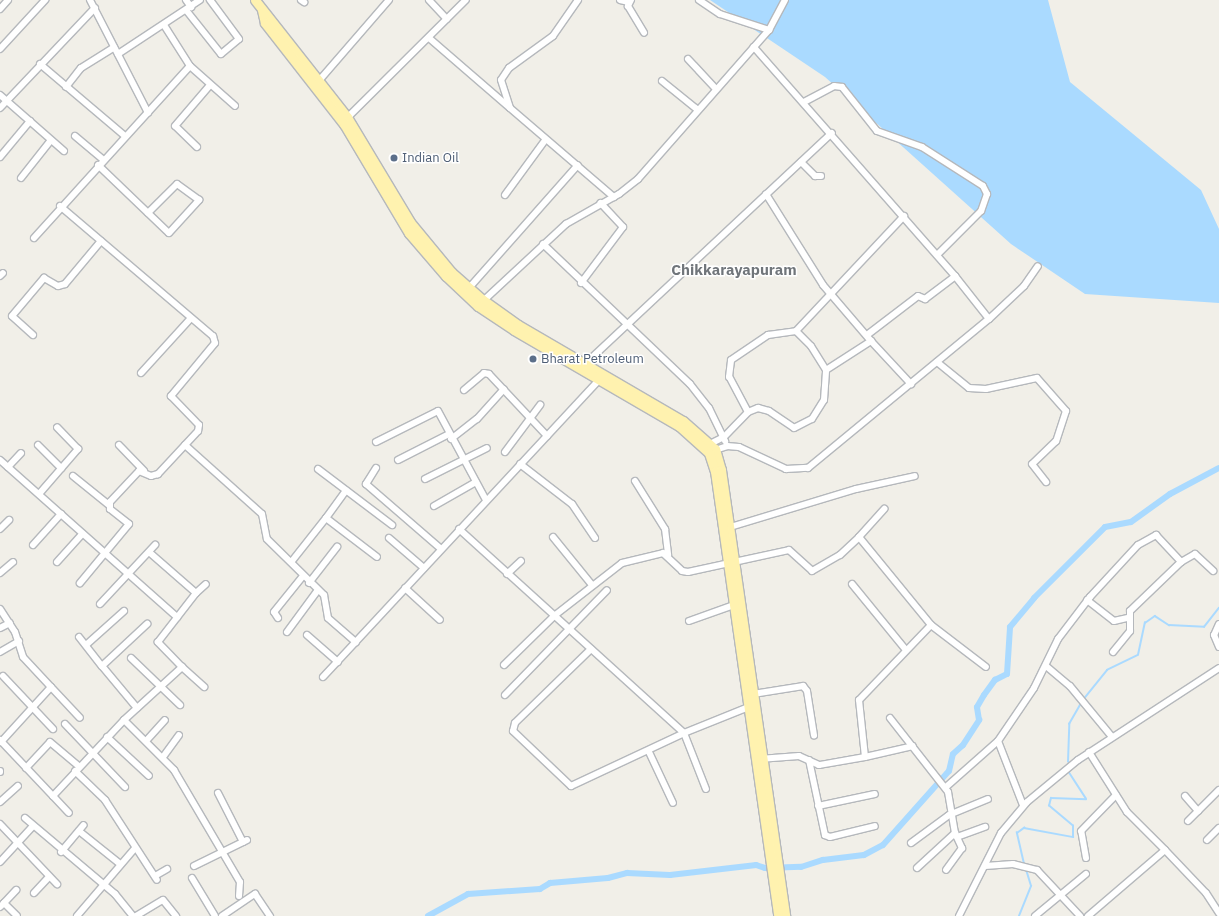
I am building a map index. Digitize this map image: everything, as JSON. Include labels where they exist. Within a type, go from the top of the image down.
[{"type":"main road","points":[[258,3],[345,120],[410,222],[437,257],[469,288],[481,303],[585,364],[601,378]]},
{"type":"main road","points":[[345,120],[409,233],[432,262],[481,303],[601,378],[683,421],[710,448],[726,528],[753,694],[751,706]]},
{"type":"main road","points":[[731,562],[734,605],[751,706],[773,856],[777,887],[778,916]]},
{"type":"main road","points":[[777,887],[785,916]]},
{"type":"street","points":[[0,9],[8,0]]},
{"type":"street","points":[[0,48],[45,0]]},
{"type":"street","points":[[90,0],[148,113]]},
{"type":"street","points":[[186,0],[188,8],[221,54],[239,39],[210,0]]},
{"type":"street","points":[[118,54],[164,26],[200,0]]},
{"type":"street","points":[[317,84],[389,0]]},
{"type":"street","points":[[429,0],[447,19]]},
{"type":"street","points":[[345,120],[466,0]]},
{"type":"street","points":[[510,108],[501,80],[510,68],[552,36],[578,0]]},
{"type":"street","points":[[620,0],[630,1],[644,33]]},
{"type":"street","points":[[699,0],[720,14],[768,30]]},
{"type":"street","points":[[481,303],[566,224],[614,196],[638,179],[768,30],[785,0]]},
{"type":"street","points":[[0,108],[40,64],[95,8]]},
{"type":"street","points":[[164,26],[190,66],[234,106]]},
{"type":"street","points":[[429,38],[614,196]]},
{"type":"street","points":[[66,87],[81,68],[114,47]]},
{"type":"street","points":[[754,47],[832,133],[904,216],[955,276],[989,320]]},
{"type":"street","points":[[688,59],[716,89]]},
{"type":"street","points":[[40,64],[125,136]]},
{"type":"street","points":[[34,238],[60,206],[148,113],[190,66]]},
{"type":"street","points":[[662,81],[698,110]]},
{"type":"street","points":[[197,147],[174,126],[210,85]]},
{"type":"street","points":[[804,102],[834,86],[842,87],[877,131],[922,146],[984,186],[986,194],[981,212],[937,255]]},
{"type":"street","points":[[0,95],[64,151]]},
{"type":"street","points":[[0,157],[30,121]]},
{"type":"street","points":[[585,364],[626,324],[832,133]]},
{"type":"street","points":[[75,136],[102,160]]},
{"type":"street","points":[[505,195],[546,139]]},
{"type":"street","points":[[21,178],[51,140]]},
{"type":"street","points":[[801,162],[815,176],[821,176]]},
{"type":"street","points":[[98,165],[148,213],[169,233],[199,200],[177,184],[148,213]]},
{"type":"street","points":[[469,288],[578,166]]},
{"type":"street","points":[[766,194],[804,258],[869,338],[911,384]]},
{"type":"street","points":[[582,283],[623,227],[601,203]]},
{"type":"street","points":[[60,206],[191,318],[216,343],[172,396],[199,425],[198,431],[185,445],[155,476],[144,471],[119,445]]},
{"type":"street","points":[[748,412],[729,377],[731,360],[768,335],[796,331],[904,216]]},
{"type":"street","points":[[33,335],[12,316],[44,278],[58,286],[65,284],[101,241]]},
{"type":"street","points":[[543,244],[582,283],[690,384],[724,437],[727,446]]},
{"type":"street","points":[[710,448],[727,446],[745,449],[786,469],[808,468],[989,320],[1024,286],[1038,266]]},
{"type":"street","points":[[826,370],[869,338],[918,296],[925,299],[955,276]]},
{"type":"street","points":[[141,373],[191,318]]},
{"type":"street","points":[[710,448],[724,437],[748,412],[763,408],[794,428],[804,426],[824,400],[826,370],[811,346],[796,331]]},
{"type":"street","points":[[937,362],[969,388],[986,390],[1037,378],[1066,411],[1056,441],[1032,464],[1046,482]]},
{"type":"street","points":[[464,390],[484,373],[504,390],[547,436]]},
{"type":"street","points":[[323,677],[601,378]]},
{"type":"street","points":[[398,460],[450,437],[477,419],[504,390]]},
{"type":"street","points":[[505,452],[540,405]]},
{"type":"street","points":[[376,442],[434,411],[441,415],[450,437],[486,500]]},
{"type":"street","points":[[39,494],[78,447],[57,427]]},
{"type":"street","points":[[38,445],[61,468]]},
{"type":"street","points":[[185,445],[262,514],[267,539],[292,561],[309,583],[324,595],[328,618],[356,642]]},
{"type":"street","points":[[426,479],[487,448]]},
{"type":"street","points":[[8,467],[21,453]]},
{"type":"street","points":[[0,460],[177,617]]},
{"type":"street","points":[[520,464],[572,504],[596,538]]},
{"type":"street","points":[[376,468],[366,484],[441,549]]},
{"type":"street","points":[[318,469],[392,525]]},
{"type":"street","points":[[109,505],[136,473],[144,471]]},
{"type":"street","points":[[73,476],[109,505],[129,524],[80,582]]},
{"type":"street","points":[[726,528],[856,489],[915,476]]},
{"type":"street","points":[[434,506],[476,482]]},
{"type":"street","points":[[635,482],[665,529],[668,555],[682,571],[789,550],[812,571],[840,555],[859,537],[884,509]]},
{"type":"street","points":[[292,561],[346,490]]},
{"type":"street","points":[[33,545],[61,514]]},
{"type":"street","points":[[326,518],[377,557]]},
{"type":"street","points":[[0,529],[9,520]]},
{"type":"street","points":[[459,529],[684,734],[706,789]]},
{"type":"street","points":[[57,562],[82,534]]},
{"type":"street","points":[[942,783],[998,741],[1046,666],[1058,639],[1087,600],[1148,536],[1159,537],[1182,562]]},
{"type":"street","points":[[553,537],[592,585]]},
{"type":"street","points":[[859,537],[931,625],[986,667]]},
{"type":"street","points":[[389,538],[424,568]]},
{"type":"street","points":[[100,604],[155,545]]},
{"type":"street","points":[[309,583],[337,547]]},
{"type":"street","points":[[149,552],[196,593]]},
{"type":"street","points":[[1113,652],[1130,631],[1128,618],[1134,606],[1182,562],[1195,554],[1213,571]]},
{"type":"street","points":[[504,665],[554,616],[622,563],[668,555]]},
{"type":"street","points":[[507,574],[521,560]]},
{"type":"street","points":[[0,573],[13,562]]},
{"type":"street","points":[[278,618],[274,612],[303,576]]},
{"type":"street","points":[[204,687],[158,642],[196,593],[206,584]]},
{"type":"street","points":[[852,584],[906,650]]},
{"type":"street","points":[[405,588],[440,620]]},
{"type":"street","points":[[287,632],[318,590]]},
{"type":"street","points":[[506,695],[586,615],[587,607],[608,590]]},
{"type":"street","points":[[1087,600],[1114,621],[1128,618]]},
{"type":"street","points":[[689,621],[734,605]]},
{"type":"street","points":[[0,609],[10,623],[19,641],[24,657],[80,718]]},
{"type":"street","points":[[86,645],[124,611]]},
{"type":"street","points":[[0,628],[10,623]]},
{"type":"street","points":[[102,666],[147,624]]},
{"type":"street","points":[[1219,624],[1214,635],[1219,647]]},
{"type":"street","points":[[865,756],[859,700],[931,625]]},
{"type":"street","points":[[307,635],[338,662]]},
{"type":"street","points":[[79,637],[136,708]]},
{"type":"street","points":[[0,652],[19,641]]},
{"type":"street","points":[[591,649],[515,723],[513,731],[571,786],[649,752],[684,734],[751,706]]},
{"type":"street","points":[[131,658],[180,705]]},
{"type":"street","points":[[1046,666],[1082,701],[1112,737]]},
{"type":"street","points":[[53,796],[106,737],[182,667]]},
{"type":"street","points":[[959,916],[965,913],[1001,833],[1023,805],[1089,752],[1219,668]]},
{"type":"street","points":[[3,676],[53,729]]},
{"type":"street","points":[[753,694],[803,686],[807,691],[814,734]]},
{"type":"street","points":[[50,687],[1,741],[69,813]]},
{"type":"street","points":[[890,718],[942,783],[953,812],[956,835],[962,848],[946,870]]},
{"type":"street","points":[[124,720],[163,757],[240,882],[239,896]]},
{"type":"street","points":[[146,741],[165,720]]},
{"type":"street","points":[[65,724],[125,787]]},
{"type":"street","points":[[163,757],[180,735]]},
{"type":"street","points":[[106,737],[149,776]]},
{"type":"street","points":[[998,741],[1023,805]]},
{"type":"street","points":[[26,768],[50,742],[77,768],[105,800],[134,848],[156,878],[168,869]]},
{"type":"street","points":[[759,759],[799,756],[819,765],[913,746]]},
{"type":"street","points":[[649,752],[673,803]]},
{"type":"street","points":[[1089,752],[1116,795],[1138,824],[1206,893],[1219,913]]},
{"type":"street","points":[[809,760],[818,806],[828,837],[875,826]]},
{"type":"street","points":[[0,802],[18,786]]},
{"type":"street","points":[[1188,821],[1219,790]]},
{"type":"street","points":[[194,866],[245,841],[218,792]]},
{"type":"street","points":[[818,806],[875,794]]},
{"type":"street","points":[[1086,858],[1081,831],[1116,795]]},
{"type":"street","points":[[1185,796],[1198,811]]},
{"type":"street","points":[[911,843],[953,812],[988,799]]},
{"type":"street","points":[[25,818],[61,852],[120,898],[135,916],[163,900],[176,916]]},
{"type":"street","points":[[0,824],[57,884]]},
{"type":"street","points":[[61,852],[84,825]]},
{"type":"street","points":[[0,862],[34,826]]},
{"type":"street","points":[[917,868],[956,835],[985,827]]},
{"type":"street","points":[[1206,840],[1219,828]]},
{"type":"street","points":[[79,831],[120,864]]},
{"type":"street","points":[[77,916],[134,848]]},
{"type":"street","points":[[1088,916],[1165,850]]},
{"type":"street","points":[[986,866],[1025,865],[1044,874],[1080,916]]},
{"type":"street","points":[[1035,916],[1086,874]]},
{"type":"street","points":[[34,893],[49,877]]},
{"type":"street","points":[[192,878],[215,916]]},
{"type":"street","points":[[16,890],[2,905],[17,916]]},
{"type":"street","points":[[222,916],[255,894],[270,916]]},
{"type":"water","points":[[710,0],[1048,0],[1070,82],[1201,190],[1219,229],[1219,303],[1085,294],[1011,244],[825,77]]},
{"type":"waterway","points":[[428,916],[468,894],[540,889],[550,883],[608,878],[627,873],[670,875],[756,865],[765,868],[801,867],[823,860],[864,855],[883,845],[949,771],[953,754],[963,745],[979,720],[977,707],[984,695],[995,680],[1007,674],[1010,627],[1034,598],[1105,527],[1131,522],[1170,494],[1219,468]]},
{"type":"waterway","points":[[1083,700],[1107,670],[1138,655],[1145,623],[1155,616],[1169,625],[1204,627],[1219,608]]},
{"type":"waterway","points":[[1068,762],[1069,724],[1081,703]]},
{"type":"waterway","points":[[1024,864],[1017,833],[1024,828],[1073,837],[1073,826],[1049,806],[1051,798],[1086,799],[1068,771]]},
{"type":"waterway","points":[[1019,916],[1031,886],[1026,870]]},
{"type":"place","name":"Indian Oil","points":[[394,158]]},
{"type":"place","name":"Bharat Petroleum","points":[[533,359]]},
{"type":"district","name":"Chikkarayapuram","points":[[734,270]]}]
